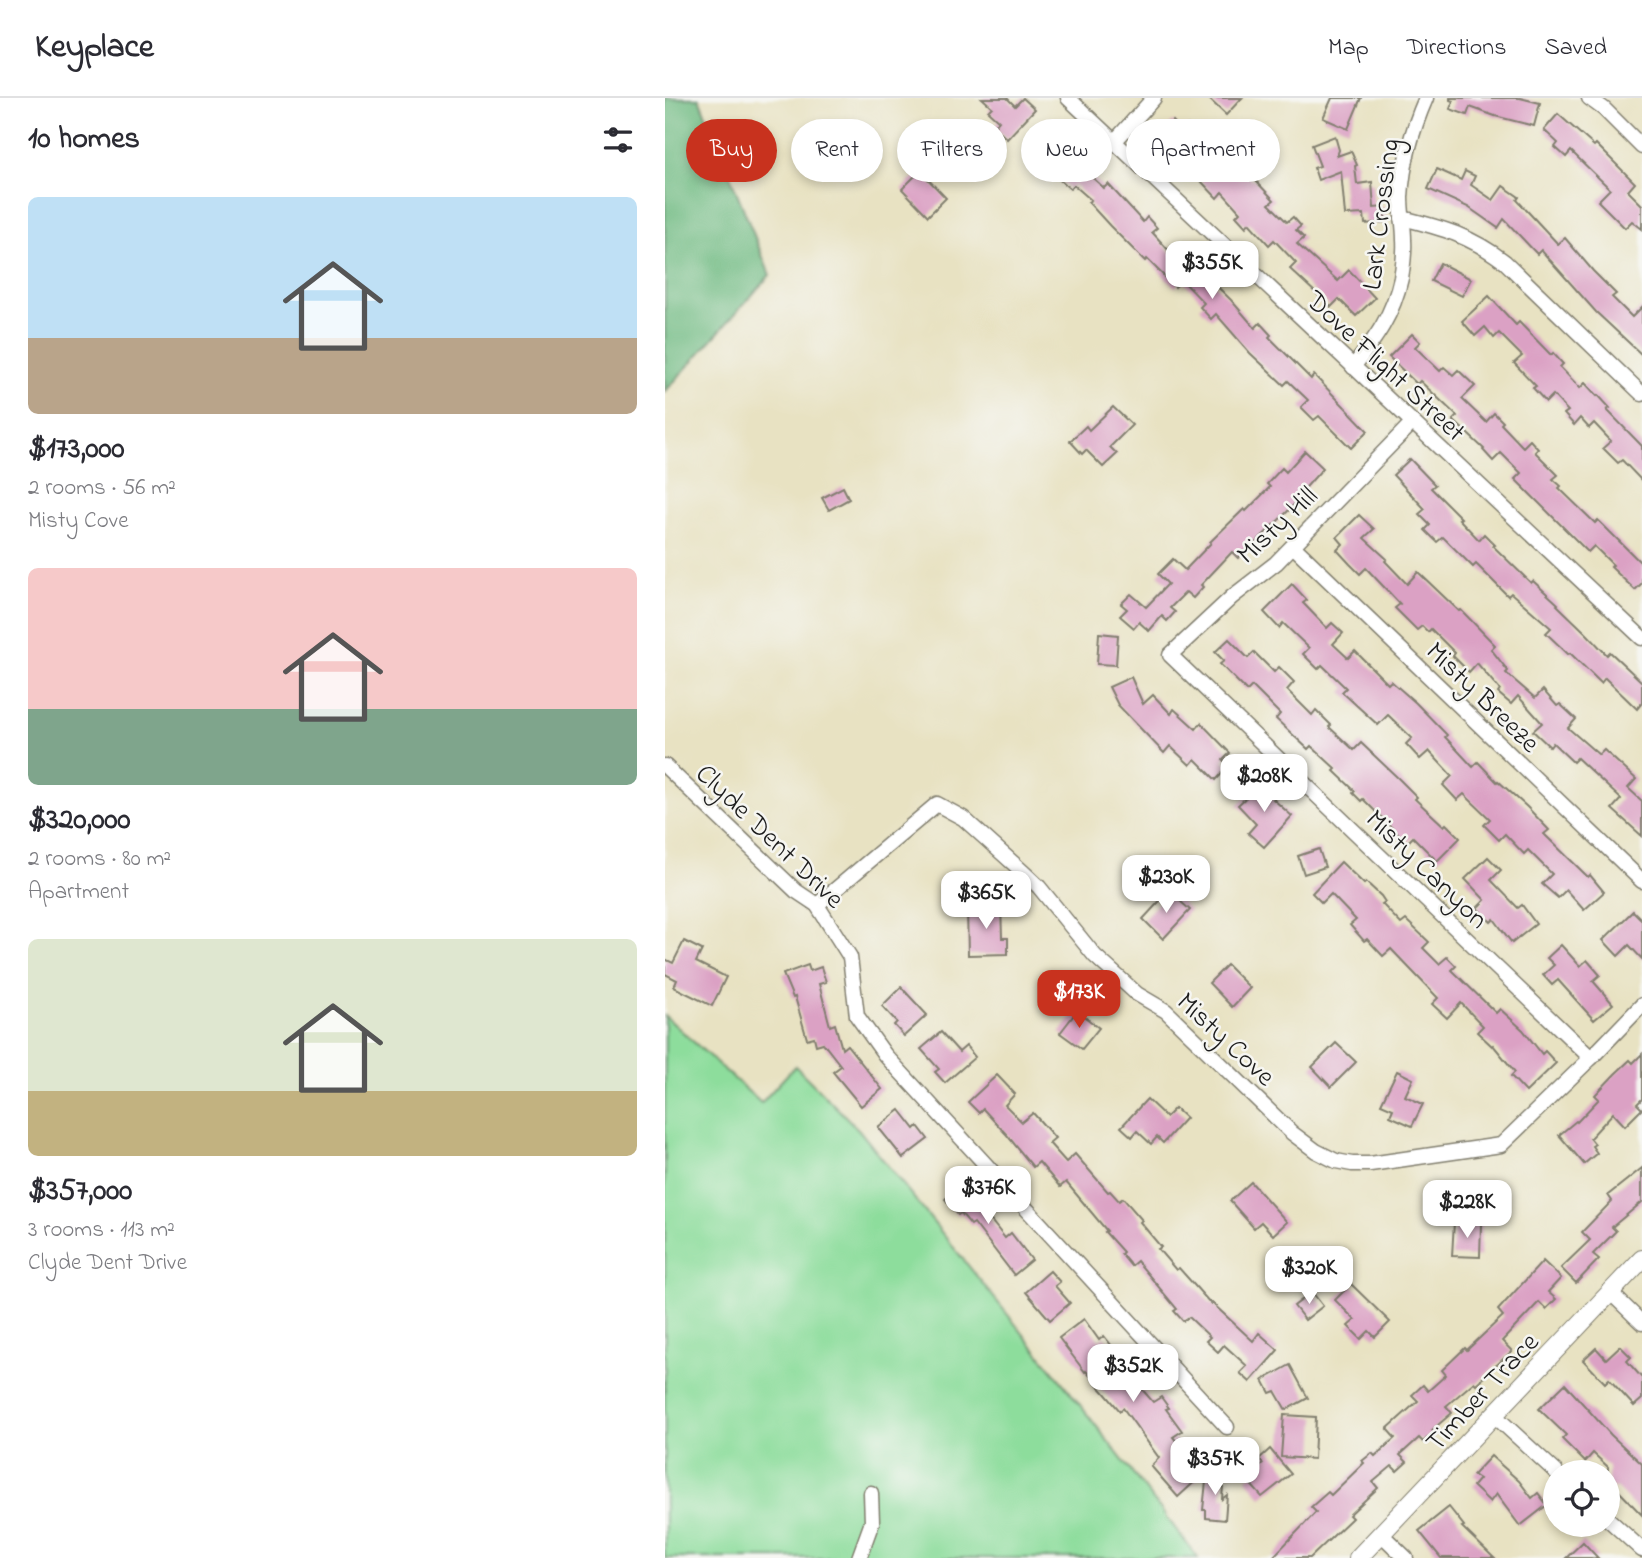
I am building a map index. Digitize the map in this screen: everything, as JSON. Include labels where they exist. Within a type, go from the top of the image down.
[{"type":"street","name":"Dove Flight Street","points":[[1068,98],[1642,638]]},
{"type":"street","points":[[1114,142],[1154,98]]},
{"type":"street","name":"Lark Crossing","points":[[1353,367],[1380,332],[1396,297],[1405,240],[1401,200],[1403,173],[1408,147],[1426,98]]},
{"type":"street","points":[[1589,98],[1642,147]]},
{"type":"street","points":[[1402,218],[1461,235],[1505,262],[1642,394]]},
{"type":"street","name":"Misty Hill","points":[[1170,655],[1231,597],[1276,563],[1412,423]]},
{"type":"street","name":"Misty Breeze","points":[[1293,546],[1642,881]]},
{"type":"street","name":"Misty Canyon","points":[[1170,655],[1591,1058]]},
{"type":"street","name":"Clyde Dent Drive","points":[[665,766],[796,891],[817,905],[850,957],[857,1016],[885,1055],[1227,1427]]},
{"type":"street","name":"Misty Cove","points":[[817,905],[937,804],[963,817],[1023,872],[1039,887],[1095,956],[1137,994],[1166,1011],[1292,1133],[1316,1151],[1336,1161],[1352,1164],[1370,1164],[1501,1145],[1642,1005]]},
{"type":"street","name":"Timber Trace","points":[[1358,1558],[1642,1259]]},
{"type":"street","points":[[1610,1292],[1642,1323]]},
{"type":"street","points":[[1494,1415],[1543,1460]]},
{"type":"street","points":[[859,1558],[872,1522],[871,1493]]},
{"type":"street","points":[[1620,1530],[1642,1550]]},
{"type":"street","points":[[1381,1534],[1406,1558]]},
{"type":"green space","points":[[665,98],[699,98],[707,119],[686,119],[686,182],[733,182],[770,275],[665,392]]},
{"type":"green space","points":[[665,1016],[761,1103],[795,1066],[859,1130],[1070,1392],[1198,1558],[665,1558]]},
{"type":"building","points":[[982,98],[1007,98],[1015,106],[1023,98],[1035,109],[1026,119],[1021,119],[1021,124],[1007,139],[1007,119],[997,119],[988,111],[992,107]]},
{"type":"building","points":[[1208,98],[1242,98],[1226,115]]},
{"type":"building","points":[[1332,98],[1361,98],[1348,129],[1323,118]]},
{"type":"building","points":[[1450,98],[1520,98],[1540,103],[1534,126],[1470,107],[1467,115],[1450,109],[1453,101]]},
{"type":"building","points":[[1558,114],[1594,146],[1596,144],[1635,183],[1628,191],[1642,205],[1642,229],[1632,221],[1625,228],[1598,201],[1610,189],[1571,151],[1566,157],[1555,147],[1558,143],[1544,130]]},
{"type":"building","points":[[1335,136],[1339,150],[1337,156],[1351,151],[1357,165],[1357,184],[1372,182],[1374,208],[1384,207],[1386,222],[1365,224],[1364,214],[1345,215],[1341,171],[1318,180],[1314,168],[1320,166],[1312,145]]},
{"type":"building","points":[[1437,169],[1461,180],[1465,171],[1475,176],[1471,185],[1493,200],[1503,186],[1519,197],[1517,200],[1558,244],[1565,238],[1616,294],[1612,297],[1632,317],[1642,307],[1642,355],[1596,312],[1541,250],[1537,254],[1504,219],[1498,228],[1468,207],[1428,189]]},
{"type":"building","points":[[909,182],[931,182],[946,198],[928,216],[902,189]]},
{"type":"building","points":[[1062,182],[1097,182],[1104,188],[1108,184],[1143,222],[1147,217],[1157,228],[1152,232],[1171,253],[1177,247],[1231,300],[1255,328],[1260,323],[1271,335],[1269,337],[1311,379],[1314,375],[1368,431],[1351,448],[1319,416],[1314,420],[1301,407],[1308,400],[1288,381],[1284,385],[1250,353],[1216,314],[1211,319],[1200,307],[1204,303],[1182,280],[1175,287],[1110,226],[1088,202],[1091,200],[1074,185],[1070,189]]},
{"type":"building","points":[[1202,182],[1257,182],[1274,200],[1269,204],[1287,222],[1293,217],[1301,226],[1296,230],[1304,238],[1297,244],[1338,281],[1349,270],[1375,298],[1356,316],[1339,299],[1331,307],[1290,269],[1296,263],[1274,240],[1269,245],[1249,223],[1246,227],[1236,216],[1240,212],[1222,192],[1217,198]]},
{"type":"building","points":[[1440,263],[1471,279],[1462,296],[1431,281]]},
{"type":"building","points":[[1489,296],[1516,325],[1519,322],[1551,355],[1553,353],[1563,364],[1560,367],[1580,388],[1585,383],[1598,395],[1610,408],[1607,410],[1642,446],[1642,481],[1622,460],[1618,463],[1603,448],[1611,441],[1594,423],[1589,428],[1580,418],[1574,425],[1564,414],[1568,411],[1553,395],[1546,402],[1533,388],[1536,386],[1514,363],[1522,356],[1499,333],[1494,338],[1485,327],[1475,336],[1462,321]]},
{"type":"building","points":[[1412,334],[1420,342],[1415,347],[1440,371],[1444,367],[1453,375],[1458,370],[1475,386],[1462,399],[1486,422],[1494,413],[1523,447],[1530,440],[1538,449],[1535,452],[1558,475],[1553,479],[1561,486],[1559,488],[1595,523],[1598,520],[1642,564],[1642,583],[1635,590],[1594,546],[1588,552],[1515,479],[1521,473],[1501,453],[1493,461],[1453,420],[1457,416],[1420,381],[1417,384],[1389,357]]},
{"type":"building","points":[[1113,407],[1132,425],[1110,447],[1117,454],[1103,467],[1086,450],[1082,454],[1070,441],[1086,426],[1089,430]]},
{"type":"building","points":[[1305,451],[1323,468],[1299,495],[1301,497],[1251,547],[1238,558],[1232,552],[1201,585],[1203,587],[1193,598],[1186,592],[1170,608],[1175,612],[1167,621],[1162,616],[1149,631],[1139,622],[1134,628],[1120,616],[1127,609],[1121,604],[1131,594],[1146,607],[1168,584],[1158,574],[1173,559],[1185,570],[1210,542],[1270,487],[1267,484],[1282,468],[1286,472]]},
{"type":"building","points":[[1410,459],[1435,485],[1431,488],[1479,540],[1484,534],[1495,545],[1493,546],[1531,583],[1533,581],[1558,604],[1607,655],[1610,652],[1642,682],[1642,703],[1637,709],[1605,678],[1601,683],[1568,654],[1546,633],[1551,628],[1511,593],[1508,596],[1476,564],[1473,567],[1443,537],[1437,542],[1425,530],[1430,525],[1419,514],[1425,509],[1393,475]]},
{"type":"building","points":[[843,487],[849,499],[829,510],[822,498]]},
{"type":"building","points":[[1359,515],[1374,529],[1364,538],[1387,559],[1385,561],[1407,584],[1418,572],[1495,645],[1491,649],[1508,671],[1506,673],[1535,698],[1543,690],[1557,706],[1560,704],[1576,719],[1568,728],[1599,755],[1604,750],[1636,779],[1628,788],[1642,801],[1642,836],[1612,809],[1621,799],[1577,758],[1573,762],[1553,743],[1550,747],[1533,731],[1542,723],[1518,696],[1511,704],[1498,693],[1500,690],[1477,663],[1469,672],[1431,629],[1428,632],[1422,626],[1417,630],[1395,608],[1400,604],[1366,568],[1360,574],[1337,550],[1343,544],[1337,537]]},
{"type":"building","points":[[1292,584],[1307,600],[1303,603],[1327,628],[1332,623],[1343,633],[1333,644],[1348,658],[1355,651],[1388,684],[1391,681],[1416,703],[1473,767],[1478,762],[1527,807],[1549,830],[1544,834],[1588,877],[1590,875],[1604,892],[1584,910],[1566,890],[1558,898],[1542,884],[1552,874],[1528,850],[1524,854],[1505,834],[1499,840],[1484,825],[1490,819],[1464,794],[1457,800],[1443,785],[1452,776],[1429,751],[1420,759],[1406,744],[1412,738],[1388,715],[1378,725],[1342,692],[1346,688],[1322,665],[1318,669],[1303,654],[1309,648],[1283,623],[1279,628],[1264,612]]},
{"type":"building","points":[[1099,633],[1118,635],[1116,665],[1097,664]]},
{"type":"building","points":[[1229,639],[1248,658],[1254,652],[1274,672],[1279,667],[1294,682],[1287,690],[1312,715],[1316,710],[1331,725],[1329,727],[1354,750],[1361,743],[1417,797],[1415,799],[1460,838],[1437,861],[1413,837],[1407,843],[1363,799],[1361,801],[1353,793],[1355,791],[1334,771],[1336,769],[1311,746],[1308,749],[1276,719],[1280,714],[1252,686],[1247,691],[1220,664],[1224,661],[1215,652]]},
{"type":"building","points":[[1131,677],[1143,704],[1153,695],[1171,714],[1174,709],[1196,729],[1201,723],[1230,753],[1223,760],[1229,766],[1216,780],[1195,759],[1190,765],[1170,746],[1164,753],[1118,705],[1109,687]]},
{"type":"building","points":[[1263,782],[1276,797],[1273,799],[1292,816],[1264,847],[1248,833],[1256,824],[1238,805]]},
{"type":"building","points":[[1319,849],[1325,867],[1304,874],[1298,856]]},
{"type":"building","points":[[1488,857],[1501,870],[1491,880],[1518,908],[1522,905],[1536,924],[1512,943],[1494,919],[1491,922],[1477,908],[1485,900],[1465,879]]},
{"type":"building","points":[[1341,862],[1381,896],[1385,902],[1382,904],[1401,924],[1406,920],[1429,942],[1423,948],[1439,964],[1447,957],[1456,966],[1452,970],[1496,1013],[1500,1009],[1523,1030],[1542,1054],[1545,1051],[1556,1063],[1526,1092],[1511,1076],[1515,1072],[1493,1045],[1477,1032],[1483,1026],[1461,1003],[1447,1018],[1432,1004],[1438,998],[1391,949],[1383,956],[1350,925],[1356,920],[1331,894],[1322,903],[1312,893]]},
{"type":"building","points":[[1169,891],[1190,910],[1163,939],[1143,919]]},
{"type":"building","points":[[1001,906],[1002,938],[1008,938],[1008,954],[968,955],[967,907]]},
{"type":"building","points":[[1633,911],[1642,920],[1642,959],[1629,945],[1618,956],[1603,940]]},
{"type":"building","points":[[684,941],[702,950],[696,962],[726,977],[712,1006],[674,987],[677,980],[665,974],[665,959],[673,963]]},
{"type":"building","points":[[1561,945],[1580,966],[1587,960],[1600,975],[1593,981],[1613,1004],[1594,1020],[1558,980],[1552,985],[1543,975],[1554,965],[1547,958]]},
{"type":"building","points":[[808,965],[810,971],[821,967],[826,982],[819,984],[830,1026],[835,1024],[842,1049],[847,1045],[882,1089],[861,1106],[833,1072],[841,1066],[823,1043],[816,1045],[814,1037],[807,1039],[795,997],[793,998],[783,974]]},
{"type":"building","points":[[1227,965],[1250,988],[1232,1007],[1209,983]]},
{"type":"building","points":[[901,987],[927,1015],[904,1036],[894,1025],[897,1022],[882,1006]]},
{"type":"building","points":[[1077,1011],[1099,1028],[1082,1049],[1060,1033]]},
{"type":"building","points":[[941,1032],[959,1052],[966,1046],[975,1057],[945,1083],[935,1072],[939,1069],[921,1049]]},
{"type":"building","points":[[1336,1043],[1356,1062],[1331,1087],[1312,1067]]},
{"type":"building","points":[[1642,1054],[1642,1099],[1637,1104],[1642,1109],[1625,1126],[1613,1113],[1590,1138],[1597,1153],[1584,1164],[1559,1135],[1577,1122],[1599,1099],[1595,1095],[1615,1074],[1630,1060],[1633,1063]]},
{"type":"building","points":[[1397,1071],[1413,1079],[1405,1096],[1423,1104],[1412,1126],[1390,1116],[1393,1109],[1381,1104]]},
{"type":"building","points":[[997,1075],[1015,1094],[1005,1105],[1022,1122],[1033,1113],[1055,1138],[1049,1143],[1066,1162],[1075,1154],[1108,1192],[1119,1201],[1123,1198],[1161,1247],[1158,1249],[1211,1304],[1253,1341],[1259,1333],[1278,1350],[1250,1382],[1240,1373],[1247,1366],[1224,1345],[1218,1352],[1206,1341],[1210,1337],[1189,1317],[1183,1321],[1174,1311],[1177,1309],[1137,1261],[1131,1266],[1121,1254],[1123,1252],[1105,1232],[1107,1231],[1066,1182],[1060,1187],[1039,1162],[1033,1167],[983,1109],[979,1113],[968,1102]]},
{"type":"building","points":[[1147,1099],[1166,1117],[1175,1108],[1186,1118],[1163,1143],[1157,1137],[1151,1144],[1137,1131],[1132,1137],[1121,1127]]},
{"type":"building","points":[[900,1110],[915,1129],[918,1126],[928,1139],[903,1158],[878,1127]]},
{"type":"building","points":[[1642,1168],[1642,1202],[1612,1227],[1616,1231],[1593,1254],[1599,1259],[1576,1283],[1561,1268],[1590,1240],[1582,1232],[1612,1201],[1608,1195]]},
{"type":"building","points":[[968,1178],[978,1189],[975,1192],[989,1210],[985,1213],[1005,1238],[1011,1233],[1032,1260],[1014,1275],[974,1223],[971,1225],[961,1213],[958,1215],[945,1199]]},
{"type":"building","points":[[1251,1182],[1287,1222],[1273,1235],[1261,1222],[1254,1228],[1230,1201]]},
{"type":"building","points":[[1454,1222],[1481,1223],[1480,1257],[1452,1256]]},
{"type":"building","points":[[1543,1261],[1561,1278],[1548,1292],[1556,1299],[1546,1309],[1539,1302],[1502,1341],[1512,1351],[1476,1384],[1474,1382],[1446,1406],[1452,1413],[1432,1430],[1434,1432],[1423,1442],[1419,1438],[1400,1455],[1407,1462],[1397,1471],[1392,1466],[1373,1482],[1378,1488],[1349,1515],[1352,1518],[1310,1558],[1272,1558],[1316,1512],[1311,1507],[1328,1492],[1331,1495],[1364,1463],[1362,1461],[1372,1453],[1375,1456],[1395,1438],[1387,1429],[1418,1401],[1412,1395],[1423,1385],[1428,1391],[1446,1375],[1442,1370],[1503,1316],[1498,1310]]},
{"type":"building","points":[[1050,1271],[1060,1282],[1055,1286],[1070,1303],[1050,1320],[1026,1292]]},
{"type":"building","points":[[1351,1284],[1390,1322],[1375,1337],[1369,1331],[1361,1339],[1348,1326],[1355,1320],[1335,1300]]},
{"type":"building","points":[[1312,1292],[1323,1306],[1305,1320],[1294,1306]]},
{"type":"building","points":[[1084,1319],[1099,1340],[1104,1336],[1129,1368],[1126,1371],[1153,1402],[1161,1397],[1182,1431],[1173,1437],[1186,1453],[1183,1456],[1201,1476],[1178,1497],[1151,1466],[1159,1458],[1123,1408],[1120,1411],[1059,1338]]},
{"type":"building","points":[[1620,1346],[1631,1357],[1627,1361],[1642,1378],[1642,1399],[1634,1406],[1609,1379],[1605,1383],[1583,1360],[1596,1348],[1606,1359]]},
{"type":"building","points":[[1290,1365],[1308,1398],[1286,1410],[1275,1391],[1270,1393],[1263,1380]]},
{"type":"building","points":[[1565,1384],[1611,1435],[1642,1464],[1642,1515],[1620,1492],[1620,1460],[1600,1460],[1593,1453],[1587,1460],[1583,1460],[1562,1439],[1566,1435],[1539,1409]]},
{"type":"building","points":[[1284,1415],[1316,1417],[1314,1459],[1281,1457]]},
{"type":"building","points":[[1270,1449],[1291,1474],[1262,1497],[1246,1479],[1263,1464],[1259,1459]]},
{"type":"building","points":[[1491,1456],[1519,1481],[1532,1498],[1538,1493],[1543,1500],[1543,1508],[1520,1526],[1496,1494],[1490,1502],[1473,1486],[1479,1479],[1473,1475]]},
{"type":"building","points":[[1207,1472],[1224,1474],[1222,1499],[1227,1495],[1225,1520],[1206,1518],[1206,1510],[1203,1510]]},
{"type":"building","points":[[1449,1507],[1464,1526],[1462,1527],[1494,1558],[1441,1558],[1419,1531]]},
{"type":"building","points":[[1583,1542],[1598,1558],[1566,1558]]}]
